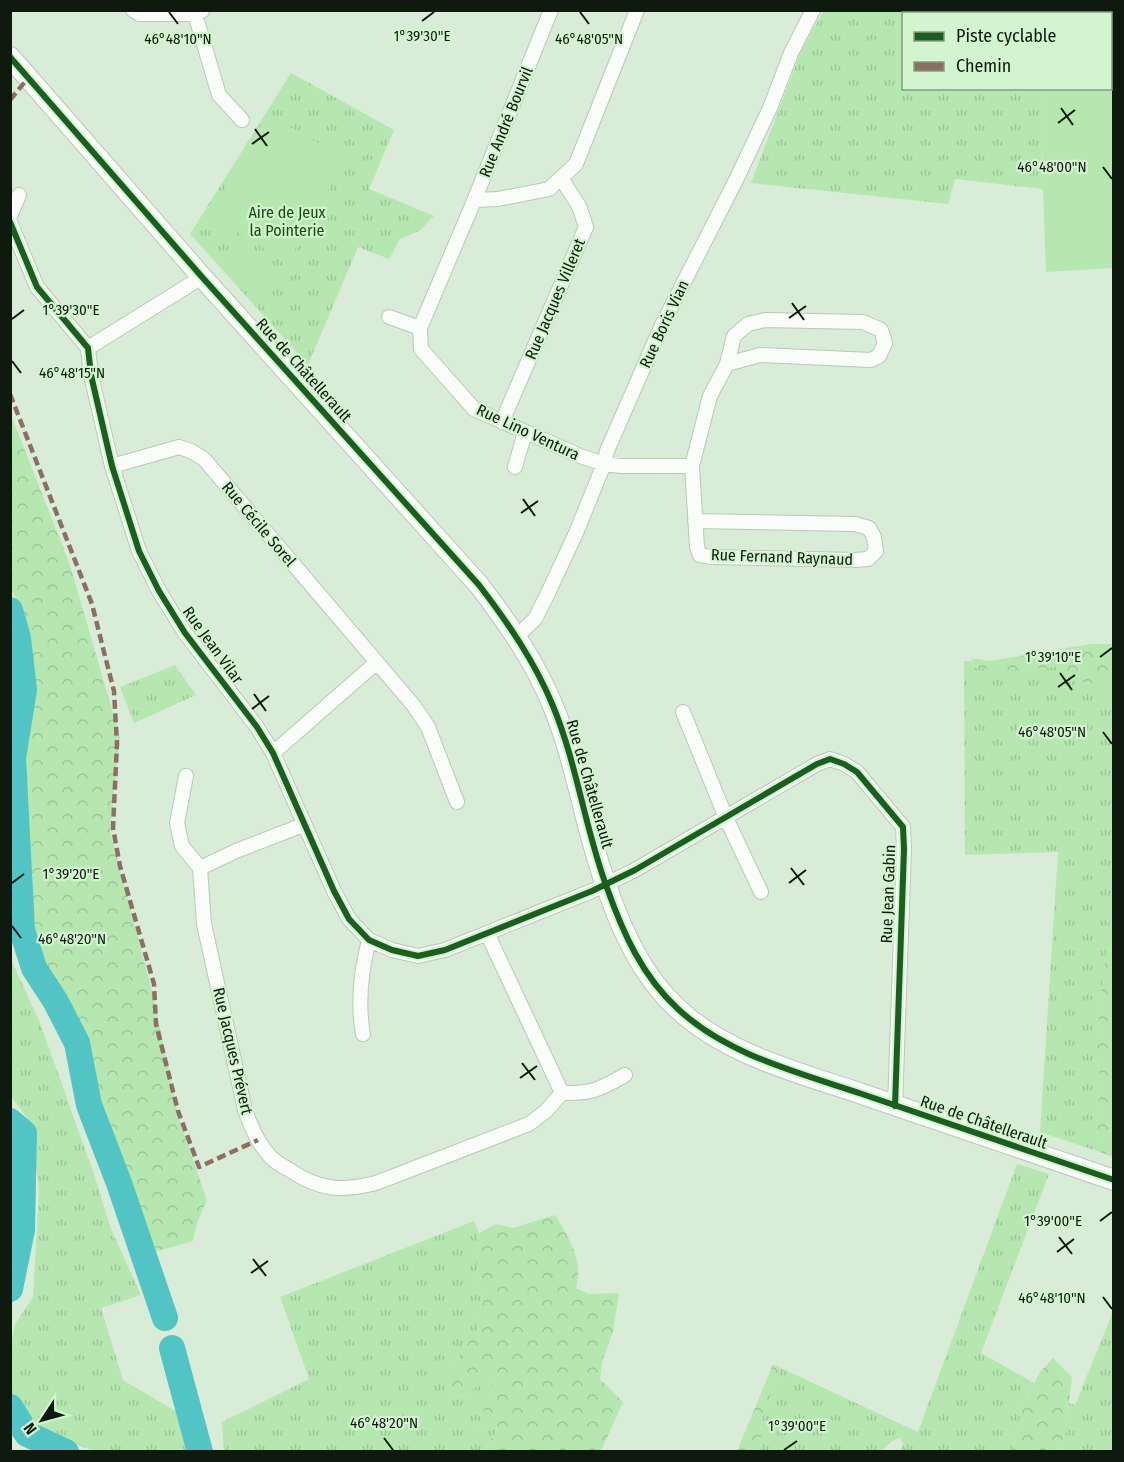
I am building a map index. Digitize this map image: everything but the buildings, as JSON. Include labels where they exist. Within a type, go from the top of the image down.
[{"type":"main road","name":"Rue de Châtellerault","points":[[10,57],[202,278],[479,585],[517,636],[553,706],[568,750],[605,884],[622,931],[638,961],[671,1002],[704,1030],[762,1058],[1113,1180]]},
{"type":"street","points":[[133,10],[139,14],[199,12],[219,95],[242,120]]},
{"type":"street","name":"Rue André Bourvil","points":[[475,200],[551,10]]},
{"type":"street","points":[[389,317],[420,328],[475,200],[498,199],[549,189],[576,164],[637,10]]},
{"type":"street","name":"Rue Boris Vian","points":[[517,636],[535,619],[548,593],[576,533],[662,325],[736,180],[770,108],[791,53],[813,10]]},
{"type":"street","name":"Rue Jacques Villeret","points":[[502,422],[586,227],[579,206],[561,178]]},
{"type":"street","points":[[10,216],[19,195]]},
{"type":"street","points":[[10,222],[37,287],[88,348],[202,278]]},
{"type":"street","name":"Rue Fernand Raynaud","points":[[695,521],[855,524],[868,528],[874,537],[876,551],[868,559],[855,560],[700,555],[697,547],[695,521],[692,466],[710,396],[727,364],[734,336],[748,324],[765,320],[863,322],[881,330],[885,343],[879,357],[872,360],[760,354],[727,364]]},
{"type":"street","name":"Rue Lino Ventura","points":[[420,328],[421,349],[474,409],[604,465]]},
{"type":"street","name":"Rue Jean Vilar","points":[[88,348],[90,375],[112,466],[139,551],[159,591],[185,633],[257,727],[273,753],[334,891],[350,920],[369,940],[392,950],[418,956],[446,950],[605,884]]},
{"type":"street","points":[[515,467],[525,432]]},
{"type":"street","name":"Rue Cécile Sorel","points":[[112,466],[179,447],[204,459],[414,706],[428,727],[457,802]]},
{"type":"street","points":[[604,465],[692,466]]},
{"type":"street","points":[[273,753],[377,662]]},
{"type":"street","points":[[683,712],[726,818],[760,892]]},
{"type":"street","name":"Rue Jean Gabin","points":[[605,884],[726,818],[817,764],[830,759],[857,772],[903,827],[895,1106]]},
{"type":"street","points":[[186,776],[177,823],[182,846],[200,868],[236,851],[303,825]]},
{"type":"street","name":"Rue Jacques Prévert","points":[[200,868],[204,924],[245,1110],[255,1135],[270,1157],[290,1171],[310,1182],[330,1188],[353,1189],[376,1183],[529,1124],[546,1111],[562,1093]]},
{"type":"street","points":[[487,933],[562,1093],[582,1094],[603,1088],[625,1075]]},
{"type":"street","points":[[363,1034],[359,1013],[362,971],[369,940]]},
{"type":"green space","points":[[824,10],[989,10],[993,12],[902,12],[902,90],[1042,90],[1043,189],[955,179],[948,204],[751,183],[801,51]]},
{"type":"green space","name":"Aire de Jeux la Pointerie","points":[[291,73],[394,130],[369,189],[434,216],[419,231],[400,239],[389,259],[358,247],[308,365],[190,234]]},
{"type":"green space","points":[[1112,77],[1114,78],[1113,268],[1046,272],[1042,90],[1112,90]]},
{"type":"green space","points":[[267,114],[346,159],[288,262],[209,216]]},
{"type":"green space","points":[[244,238],[274,273],[256,289],[226,254]]},
{"type":"green space","points":[[11,415],[70,565],[120,737],[110,831],[154,999],[179,1119],[207,1200],[197,1223],[193,1241],[151,1253],[146,1229],[96,1093],[81,1040],[41,965],[31,930],[24,864],[23,740],[30,666],[23,627],[15,596],[11,590]]},
{"type":"green space","points":[[1091,644],[1113,644],[1113,686],[1067,680],[1062,667],[1009,670],[975,668],[971,658],[989,661]]},
{"type":"green space","points":[[964,661],[972,661],[975,668],[1063,667],[1067,680],[1113,686],[1114,891],[1096,1041],[1099,1073],[1097,1151],[1040,1132],[1058,852],[965,855]]},
{"type":"green space","points":[[175,665],[196,695],[134,723],[120,687]]},
{"type":"green space","points":[[1113,891],[1113,1157],[1097,1151],[1099,1073],[1096,1041]]},
{"type":"green space","points":[[10,957],[40,1023],[94,1174],[111,1229],[141,1295],[101,1308],[123,1380],[207,1430],[199,1451],[94,1451],[64,1440],[24,1417],[11,1392],[11,1345],[15,1324],[33,1297],[39,1193],[32,1125],[11,1096]]},
{"type":"green space","points":[[1017,1164],[1049,1174],[981,1353],[1034,1383],[1023,1405],[1012,1451],[900,1451],[903,1444],[900,1438],[881,1451],[760,1452],[762,1419],[781,1368],[918,1432]]},
{"type":"green space","points":[[555,1215],[577,1259],[576,1288],[589,1294],[619,1293],[613,1332],[602,1362],[600,1379],[623,1402],[601,1451],[483,1451],[498,1429],[479,1425],[495,1376],[455,1399],[445,1394],[450,1369],[477,1330],[482,1300],[476,1259],[479,1233],[496,1224],[513,1228]]},
{"type":"green space","points":[[474,1221],[479,1233],[476,1259],[482,1300],[477,1330],[450,1369],[455,1399],[496,1375],[479,1425],[498,1429],[483,1451],[224,1451],[222,1422],[309,1379],[280,1297]]},
{"type":"green space","points":[[1113,1312],[1113,1451],[1059,1452],[1065,1435],[1069,1403],[1075,1405]]},
{"type":"green space","points":[[1053,1358],[1072,1377],[1065,1435],[1059,1451],[1012,1451],[1023,1405],[1040,1372]]},
{"type":"green space","points":[[773,1364],[781,1368],[762,1419],[760,1451],[737,1451]]},
{"type":"waterway","points":[[10,610],[18,638],[24,690],[13,758],[22,930],[34,968],[56,1002],[77,1043],[89,1105],[119,1183],[165,1318]]},
{"type":"waterway","points":[[10,1121],[24,1133],[22,1230],[10,1289]]},
{"type":"waterway","points":[[172,1348],[200,1452]]},
{"type":"waterway","points":[[10,1407],[27,1434],[66,1452]]},
{"type":"marked path","points":[[10,100],[28,78]]},
{"type":"marked path","points":[[10,394],[92,604],[114,691],[117,744],[113,828],[120,866],[154,984],[156,1024],[178,1111],[199,1167],[258,1140]]},
{"type":"cycle path","points":[[10,57],[202,277],[479,585],[500,614],[529,658],[553,706],[607,888],[635,953],[665,996],[697,1025],[741,1051],[765,1061],[1114,1180]]},
{"type":"cycle path","points":[[10,222],[37,287],[88,348],[91,375],[112,466],[139,551],[159,591],[185,633],[257,727],[273,753],[334,891],[349,919],[369,940],[392,950],[418,956],[445,950],[592,891],[635,870],[817,764],[830,759],[857,772],[903,827],[895,1106]]}]
